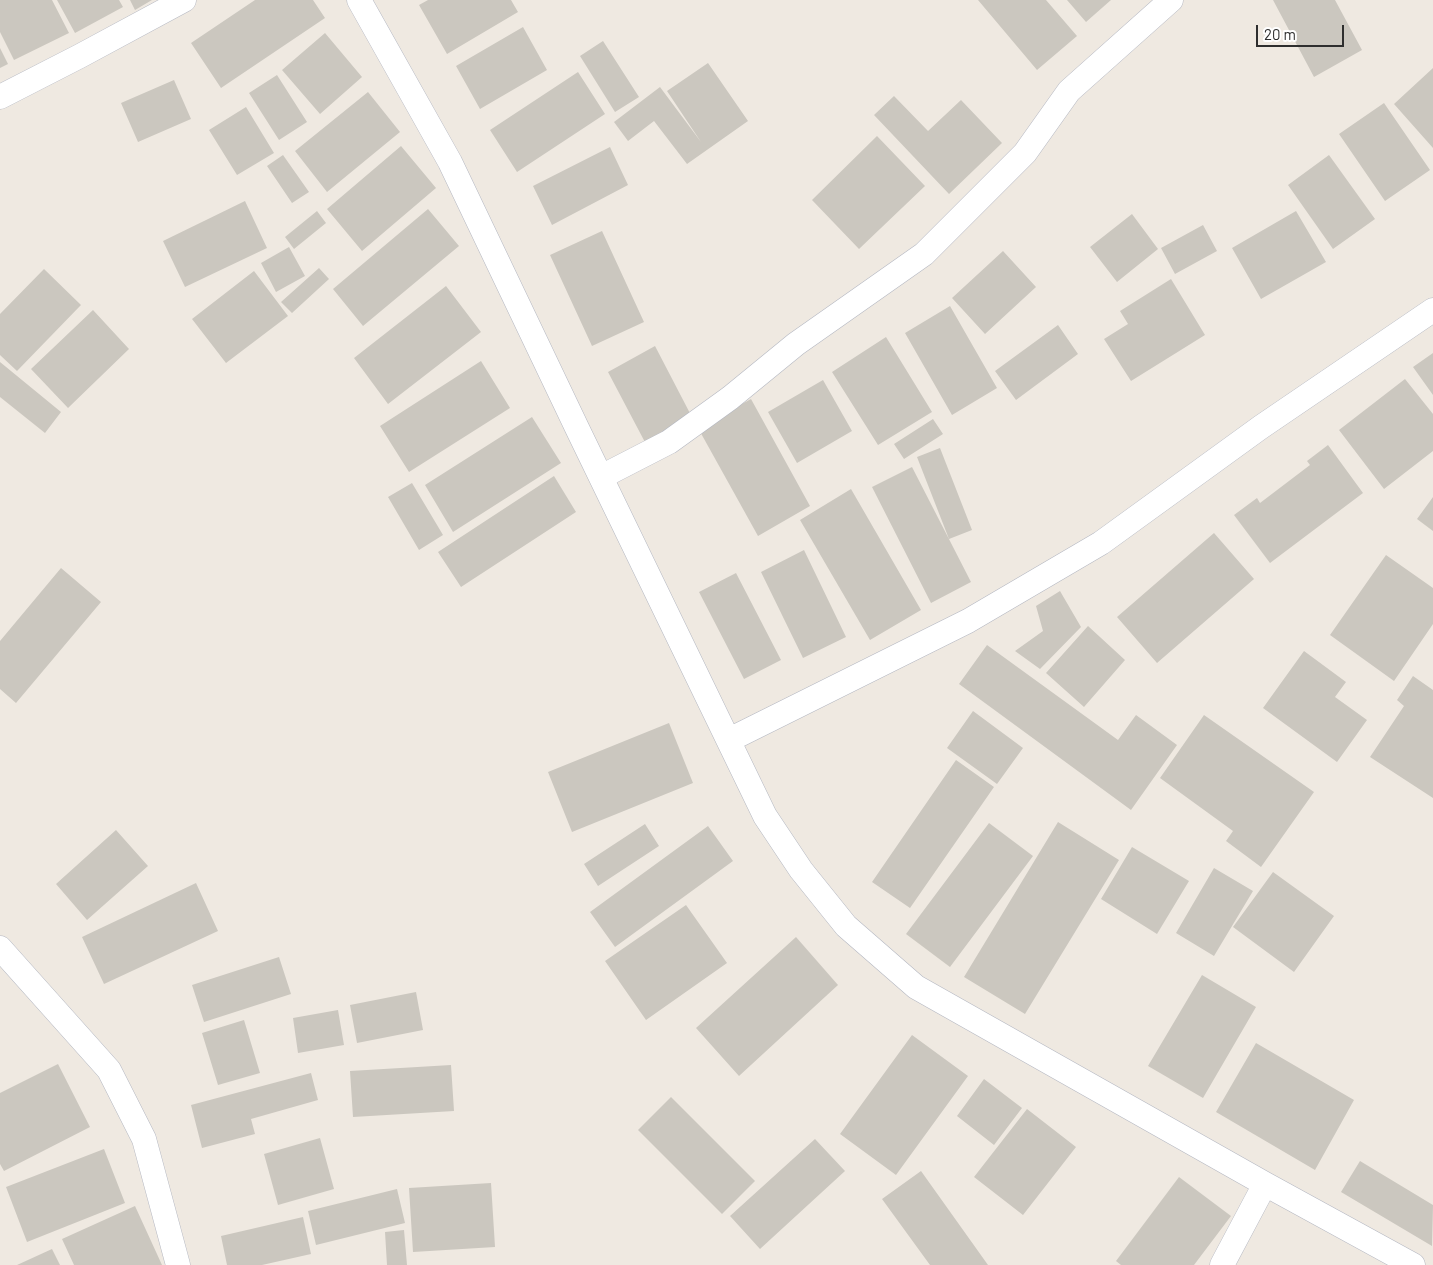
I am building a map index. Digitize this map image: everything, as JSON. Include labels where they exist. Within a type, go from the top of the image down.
[{"type":"street","points":[[0,97],[184,0]]},
{"type":"street","points":[[359,0],[450,162],[765,816],[801,870],[846,926],[916,987],[1265,1184],[1413,1265]]},
{"type":"street","points":[[601,477],[669,442],[730,398],[796,344],[924,254],[1025,152],[1069,91],[1171,0]]},
{"type":"street","points":[[729,740],[968,621],[1101,543],[1261,427],[1433,310]]},
{"type":"street","points":[[0,948],[109,1070],[144,1138],[178,1265]]},
{"type":"street","points":[[1222,1265],[1265,1184]]},
{"type":"building","points":[[0,0],[52,0],[69,33],[14,60],[0,32]]},
{"type":"building","points":[[57,0],[119,0],[123,7],[75,33]]},
{"type":"building","points":[[130,0],[152,0],[135,10]]},
{"type":"building","points":[[255,0],[313,0],[325,18],[221,88],[191,43]]},
{"type":"building","points":[[428,0],[511,0],[518,12],[447,54],[419,5]]},
{"type":"building","points":[[978,0],[1046,0],[1077,36],[1037,70]]},
{"type":"building","points":[[1067,0],[1111,0],[1086,22]]},
{"type":"building","points":[[1273,0],[1335,0],[1362,50],[1314,77]]},
{"type":"building","points":[[523,27],[547,70],[480,109],[456,66]]},
{"type":"building","points":[[325,33],[362,77],[320,114],[282,70]]},
{"type":"building","points":[[603,41],[639,97],[615,112],[580,56]]},
{"type":"building","points":[[0,48],[8,64],[0,68]]},
{"type":"building","points":[[708,63],[748,121],[687,164],[654,121],[628,141],[614,122],[660,87],[701,142],[667,91]]},
{"type":"building","points":[[1433,68],[1433,148],[1394,104]]},
{"type":"building","points":[[578,72],[605,114],[517,172],[490,130]]},
{"type":"building","points":[[277,75],[307,122],[279,140],[249,93]]},
{"type":"building","points":[[174,80],[191,119],[138,142],[121,103]]},
{"type":"building","points":[[368,92],[400,132],[327,192],[295,151]]},
{"type":"building","points":[[894,96],[928,131],[961,100],[1002,143],[949,194],[874,115]]},
{"type":"building","points":[[1384,103],[1430,170],[1385,201],[1339,134]]},
{"type":"building","points":[[246,107],[274,153],[237,175],[209,130]]},
{"type":"building","points":[[877,136],[925,186],[859,249],[812,200]]},
{"type":"building","points":[[401,146],[436,188],[362,251],[327,209]]},
{"type":"building","points":[[610,147],[628,185],[552,225],[533,186]]},
{"type":"building","points":[[283,155],[309,192],[292,203],[267,166]]},
{"type":"building","points":[[1329,155],[1375,219],[1333,249],[1288,185]]},
{"type":"building","points":[[245,201],[267,248],[185,287],[163,241]]},
{"type":"building","points":[[428,209],[459,246],[363,326],[333,289]]},
{"type":"building","points":[[317,211],[326,223],[294,249],[285,237]]},
{"type":"building","points":[[1296,211],[1326,262],[1261,299],[1232,248]]},
{"type":"building","points":[[1132,214],[1158,249],[1117,282],[1090,247]]},
{"type":"building","points":[[1203,225],[1217,251],[1175,274],[1161,248]]},
{"type":"building","points":[[602,231],[644,322],[592,346],[550,255]]},
{"type":"building","points":[[289,247],[305,276],[276,292],[261,263]]},
{"type":"building","points":[[1003,251],[1036,287],[985,334],[952,298]]},
{"type":"building","points":[[319,268],[329,279],[292,313],[281,302]]},
{"type":"building","points":[[44,269],[81,305],[17,371],[0,355],[0,314]]},
{"type":"building","points":[[254,271],[288,316],[226,363],[192,319]]},
{"type":"building","points":[[1171,279],[1205,335],[1131,381],[1104,339],[1128,324],[1120,311]]},
{"type":"building","points":[[446,286],[481,332],[388,404],[354,358]]},
{"type":"building","points":[[950,306],[997,388],[952,415],[905,333]]},
{"type":"building","points":[[93,310],[129,349],[68,408],[31,369]]},
{"type":"building","points":[[1058,325],[1078,354],[1016,400],[995,371]]},
{"type":"building","points":[[886,337],[932,412],[878,445],[832,372]]},
{"type":"building","points":[[655,346],[694,421],[647,446],[608,372]]},
{"type":"building","points":[[1433,353],[1433,395],[1413,367]]},
{"type":"building","points":[[481,361],[510,408],[409,472],[380,426]]},
{"type":"building","points":[[0,362],[61,412],[45,433],[0,397]]},
{"type":"building","points":[[1405,379],[1433,414],[1433,451],[1384,489],[1339,430]]},
{"type":"building","points":[[823,380],[852,431],[797,463],[768,412]]},
{"type":"building","points":[[751,399],[810,506],[758,536],[698,428]]},
{"type":"building","points":[[532,417],[561,463],[453,532],[425,485]]},
{"type":"building","points":[[933,419],[943,434],[904,459],[894,444]]},
{"type":"building","points":[[1328,445],[1363,493],[1270,563],[1234,515],[1257,498],[1260,503],[1310,465],[1307,461]]},
{"type":"building","points":[[940,448],[972,530],[949,539],[917,457]]},
{"type":"building","points":[[912,467],[971,582],[931,603],[872,487]]},
{"type":"building","points":[[554,476],[576,512],[461,587],[438,552]]},
{"type":"building","points":[[412,483],[443,535],[419,550],[388,497]]},
{"type":"building","points":[[851,489],[921,610],[870,640],[800,520]]},
{"type":"building","points":[[1433,497],[1433,531],[1417,519]]},
{"type":"building","points":[[1214,533],[1254,579],[1157,663],[1117,617]]},
{"type":"building","points":[[804,550],[846,637],[803,658],[761,572]]},
{"type":"building","points":[[1386,555],[1433,588],[1433,624],[1394,681],[1330,635]]},
{"type":"building","points":[[61,568],[101,602],[16,703],[0,689],[0,641]]},
{"type":"building","points":[[736,573],[781,660],[744,679],[699,592]]},
{"type":"building","points":[[1060,591],[1081,627],[1040,669],[1015,651],[1043,631],[1036,606]]},
{"type":"building","points":[[1088,626],[1125,660],[1084,707],[1046,673]]},
{"type":"building","points":[[987,645],[1118,740],[1136,715],[1177,745],[1131,810],[959,684]]},
{"type":"building","points":[[1304,651],[1346,682],[1335,697],[1367,720],[1337,762],[1263,708]]},
{"type":"building","points":[[1413,676],[1433,690],[1433,798],[1370,757],[1404,706],[1397,700]]},
{"type":"building","points":[[973,711],[1023,748],[997,784],[947,748]]},
{"type":"building","points":[[1204,715],[1314,792],[1261,867],[1226,841],[1233,831],[1160,778]]},
{"type":"building","points":[[669,723],[693,783],[572,832],[548,772]]},
{"type":"building","points":[[956,760],[994,787],[910,908],[872,882]]},
{"type":"building","points":[[1058,822],[1119,860],[1025,1014],[964,977]]},
{"type":"building","points":[[989,823],[1033,856],[950,967],[906,934]]},
{"type":"building","points":[[645,824],[659,846],[598,886],[584,864]]},
{"type":"building","points":[[708,826],[733,861],[615,947],[590,912]]},
{"type":"building","points":[[116,830],[148,866],[87,920],[56,884]]},
{"type":"building","points":[[1132,847],[1189,881],[1157,934],[1101,899]]},
{"type":"building","points":[[1214,868],[1253,891],[1214,956],[1176,933]]},
{"type":"building","points":[[1273,872],[1334,916],[1294,972],[1233,927]]},
{"type":"building","points":[[196,883],[218,931],[104,984],[82,937]]},
{"type":"building","points":[[686,905],[727,963],[646,1020],[605,961]]},
{"type":"building","points":[[796,937],[838,985],[739,1076],[696,1028]]},
{"type":"building","points":[[279,957],[291,994],[204,1022],[192,985]]},
{"type":"building","points":[[1202,975],[1256,1007],[1203,1098],[1148,1066]]},
{"type":"building","points":[[416,992],[423,1030],[357,1043],[350,1005]]},
{"type":"building","points":[[338,1010],[344,1045],[298,1053],[293,1018]]},
{"type":"building","points":[[244,1020],[260,1073],[218,1085],[202,1033]]},
{"type":"building","points":[[912,1035],[968,1076],[896,1175],[840,1134]]},
{"type":"building","points":[[1256,1043],[1354,1100],[1315,1170],[1216,1112]]},
{"type":"building","points":[[58,1064],[90,1127],[4,1171],[0,1164],[0,1093]]},
{"type":"building","points":[[451,1065],[454,1111],[353,1117],[350,1071]]},
{"type":"building","points":[[311,1073],[318,1100],[251,1119],[255,1134],[202,1148],[191,1105]]},
{"type":"building","points":[[984,1079],[1022,1108],[994,1145],[957,1116]]},
{"type":"building","points":[[671,1097],[755,1181],[722,1214],[638,1130]]},
{"type":"building","points":[[1027,1109],[1076,1147],[1023,1215],[974,1177]]},
{"type":"building","points":[[320,1138],[334,1189],[278,1205],[264,1154]]},
{"type":"building","points":[[815,1139],[845,1171],[760,1249],[730,1216]]},
{"type":"building","points":[[104,1149],[125,1203],[27,1242],[6,1187]]},
{"type":"building","points":[[1360,1161],[1433,1205],[1432,1246],[1341,1192]]},
{"type":"building","points":[[921,1171],[988,1265],[930,1265],[882,1199]]},
{"type":"building","points":[[1179,1177],[1231,1216],[1194,1265],[1121,1265],[1116,1261]]},
{"type":"building","points":[[491,1183],[495,1247],[413,1252],[409,1188]]},
{"type":"building","points":[[397,1189],[405,1223],[316,1245],[308,1211]]},
{"type":"building","points":[[135,1206],[162,1265],[74,1265],[62,1239]]},
{"type":"building","points":[[303,1217],[311,1254],[262,1265],[227,1265],[221,1236]]},
{"type":"building","points":[[404,1230],[407,1265],[387,1265],[385,1232]]},
{"type":"building","points":[[52,1249],[60,1265],[17,1265]]}]
